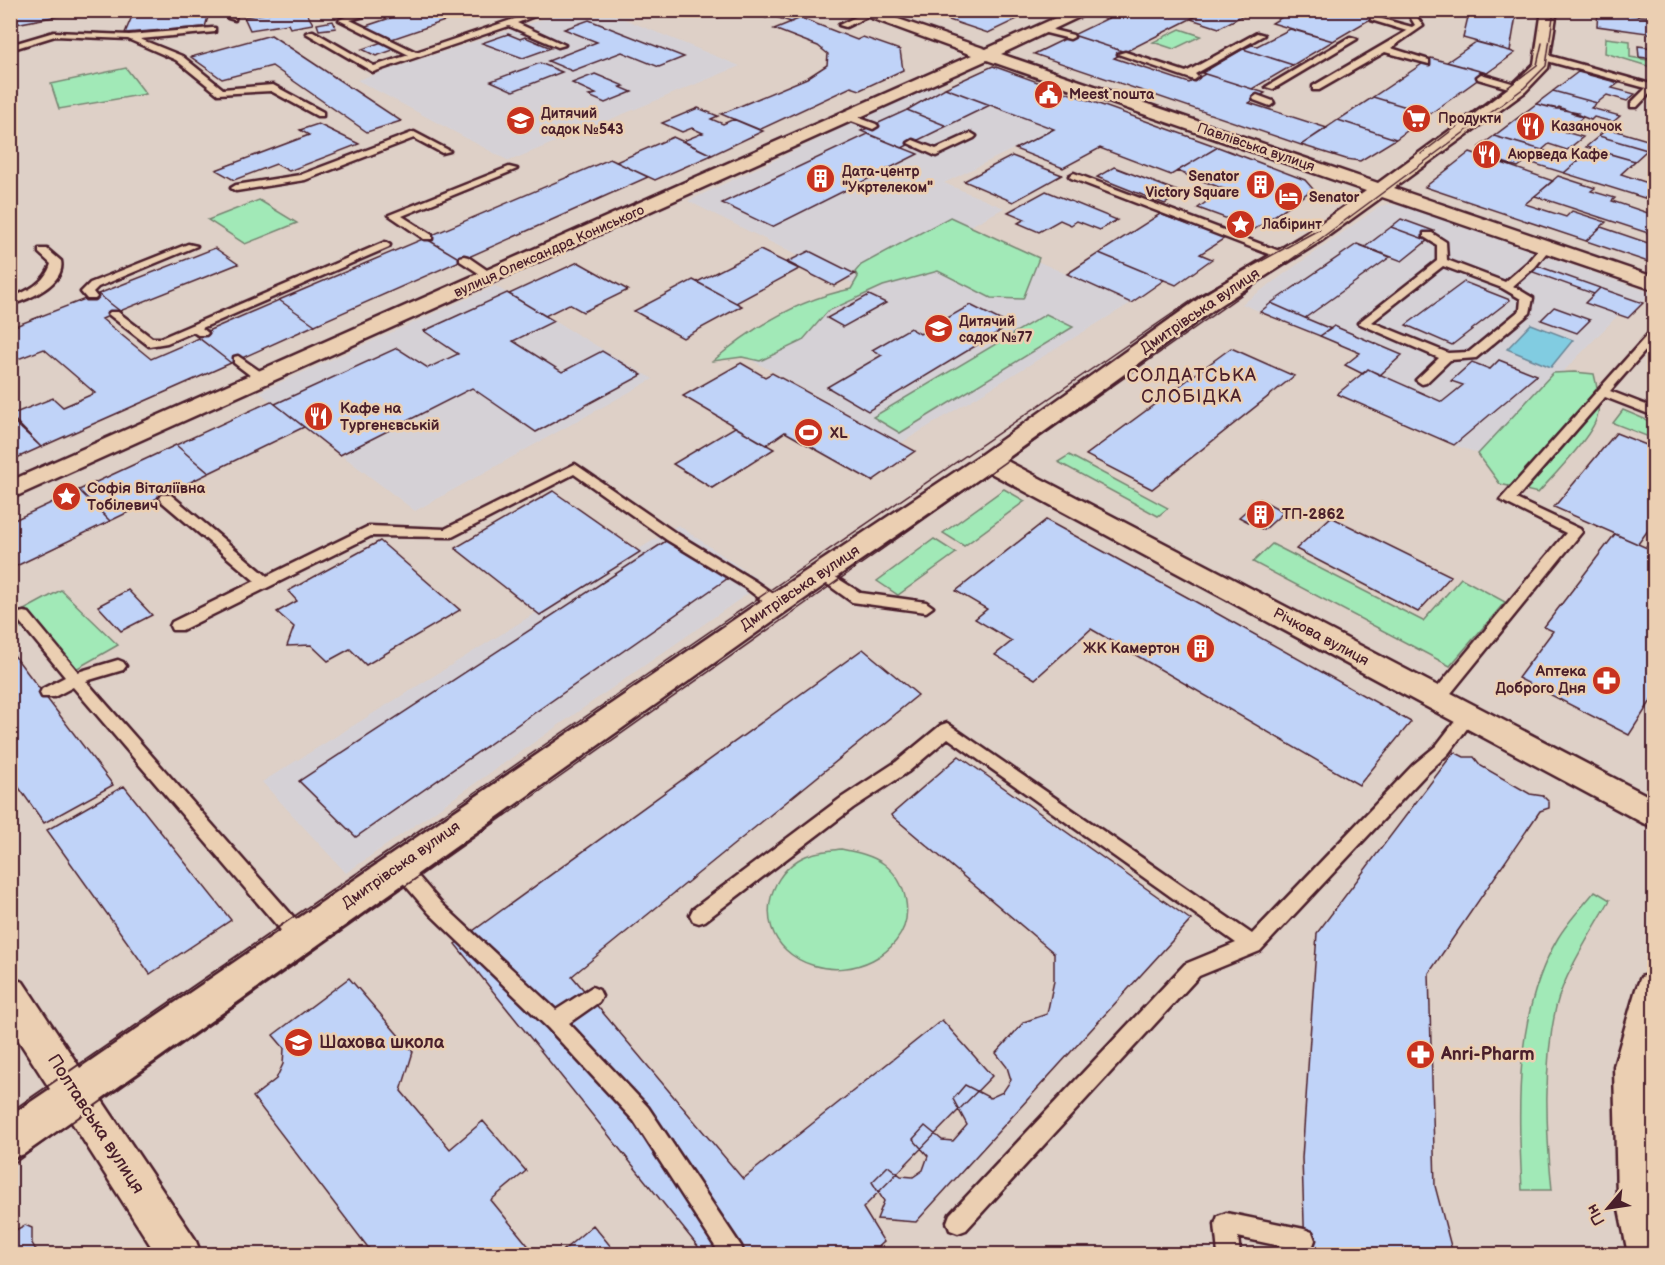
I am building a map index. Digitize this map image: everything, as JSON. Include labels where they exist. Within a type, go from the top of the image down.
[{"type":"street","name":"Дмитрівська вулиця","points":[[10,1140],[298,936],[821,573],[988,461],[1212,300],[1283,256],[1380,190],[1519,88],[1542,65],[1550,10]]},
{"type":"street","name":"вулиця Олександра Кониського","points":[[10,491],[1085,11]]},
{"type":"street","name":"Павлівська вулиця","points":[[862,13],[988,54],[1654,284]]},
{"type":"street","name":"Річкова вулиця","points":[[988,461],[1654,814]]},
{"type":"street","name":"Полтавська вулиця","points":[[10,994],[180,1254]]},
{"type":"street","points":[[1649,1254],[1637,1199],[1633,1066],[1653,995]]},
{"type":"lane","points":[[363,10],[361,14],[343,20],[416,55]]},
{"type":"lane","points":[[310,33],[373,69],[533,15],[531,10]]},
{"type":"lane","points":[[710,10],[718,14],[728,10]]},
{"type":"lane","points":[[1646,10],[1654,12]]},
{"type":"lane","points":[[1316,88],[1384,50],[1419,26],[1409,12]]},
{"type":"lane","points":[[843,25],[862,13]]},
{"type":"lane","points":[[1374,18],[1413,30]]},
{"type":"lane","points":[[509,23],[561,45]]},
{"type":"lane","points":[[10,48],[54,34],[129,37],[212,30]]},
{"type":"lane","points":[[1045,30],[1070,37]]},
{"type":"lane","points":[[129,37],[179,58],[221,92],[273,88],[320,114]]},
{"type":"lane","points":[[1187,75],[1251,39],[1262,39]]},
{"type":"lane","points":[[1270,87],[1353,39]]},
{"type":"lane","points":[[1384,50],[1426,62]]},
{"type":"lane","points":[[1122,54],[1197,78]]},
{"type":"lane","points":[[1307,56],[1318,60]]},
{"type":"lane","points":[[1543,57],[1653,88]]},
{"type":"lane","points":[[1481,77],[1519,88]]},
{"type":"lane","points":[[1634,105],[1653,88]]},
{"type":"lane","points":[[1257,98],[1270,103]]},
{"type":"lane","points":[[849,117],[873,126]]},
{"type":"lane","points":[[236,188],[302,178],[414,135],[445,151]]},
{"type":"lane","points":[[913,143],[936,153],[971,136]]},
{"type":"lane","points":[[428,237],[394,215],[512,169]]},
{"type":"lane","points":[[1074,176],[1283,256]]},
{"type":"lane","points":[[1428,235],[1442,244],[1442,262]]},
{"type":"lane","points":[[114,314],[149,342],[163,341],[198,330],[385,244]]},
{"type":"lane","points":[[91,297],[87,292],[94,285],[192,246]]},
{"type":"lane","points":[[1506,286],[1532,265],[1546,247]]},
{"type":"lane","points":[[10,302],[36,291],[55,275],[57,264],[43,251]]},
{"type":"lane","points":[[464,259],[492,277]]},
{"type":"lane","points":[[1442,262],[1506,286],[1527,298],[1526,311],[1472,354],[1447,357],[1364,323],[1442,262]]},
{"type":"lane","points":[[1437,699],[1575,532],[1508,501],[1654,334]]},
{"type":"lane","points":[[1422,380],[1447,357]]},
{"type":"lane","points":[[238,360],[263,379]]},
{"type":"lane","points":[[1603,392],[1654,412]]},
{"type":"lane","points":[[177,626],[369,531],[447,534],[575,468],[672,537],[751,585],[777,604]]},
{"type":"lane","points":[[166,498],[264,581]]},
{"type":"lane","points":[[821,573],[857,598],[926,607]]},
{"type":"lane","points":[[24,617],[298,936]]},
{"type":"lane","points":[[48,693],[75,679],[118,666]]},
{"type":"lane","points":[[958,1222],[1192,970],[1252,945],[1419,770],[1442,750],[1469,715]]},
{"type":"lane","points":[[699,915],[848,803],[902,767],[947,729],[1252,945]]},
{"type":"lane","points":[[400,867],[435,908],[555,1022],[641,1114],[733,1254]]},
{"type":"lane","points":[[555,1022],[592,996]]},
{"type":"lane","points":[[1229,1254],[1226,1224],[1304,1240]]},
{"type":"shaded area","name":"Дитячий садок №543","points":[[570,10],[604,11],[740,66],[509,161],[357,80]]},
{"type":"shaded area","points":[[934,84],[1054,129],[944,183],[1004,208],[965,229],[1131,303],[901,443],[741,354],[861,287],[688,201]]},
{"type":"shaded area","points":[[1389,204],[1403,206],[1652,293],[1628,318],[1618,315],[1483,455],[1454,445],[1337,394],[1362,374],[1345,365],[1360,353],[1242,304],[1380,206]]},
{"type":"shaded area","points":[[495,286],[653,379],[415,511],[259,392]]},
{"type":"shaded area","points":[[678,525],[763,583],[346,873],[262,782]]},
{"type":"green space","points":[[1180,29],[1201,36],[1174,49],[1153,42]]},
{"type":"green space","points":[[1606,38],[1630,41],[1630,57],[1654,61],[1654,68],[1605,53]]},
{"type":"green space","points":[[126,68],[146,94],[59,109],[51,84]]},
{"type":"green space","points":[[259,200],[297,223],[245,244],[208,220]]},
{"type":"green space","points":[[950,217],[1039,258],[1023,299],[991,298],[938,271],[883,286],[828,311],[802,341],[760,361],[742,357],[713,361],[744,337],[795,307],[851,289],[858,277],[855,272],[861,265]]},
{"type":"green space","points":[[1046,314],[1073,327],[900,433],[873,417]]},
{"type":"green space","points":[[1553,373],[1594,374],[1599,407],[1594,425],[1571,456],[1538,493],[1500,484],[1478,454]]},
{"type":"green space","points":[[1623,410],[1654,423],[1654,439],[1613,423]]},
{"type":"green space","points":[[1069,455],[1168,508],[1158,516],[1058,462]]},
{"type":"green space","points":[[1004,489],[1025,501],[964,546],[943,533]]},
{"type":"green space","points":[[934,539],[956,553],[898,595],[877,581]]},
{"type":"green space","points":[[1272,544],[1423,621],[1461,578],[1505,602],[1450,666],[1253,562]]},
{"type":"green space","points":[[61,590],[118,645],[67,674],[11,617]]},
{"type":"green space","points":[[841,849],[869,856],[892,871],[903,890],[907,911],[902,932],[885,952],[858,966],[828,968],[799,959],[786,950],[772,928],[769,915],[770,903],[779,879],[798,860],[824,851]]},
{"type":"green space","points":[[1595,891],[1610,900],[1565,981],[1556,1007],[1552,1029],[1547,1098],[1552,1190],[1522,1190],[1520,1094],[1526,1029],[1533,997],[1558,938]]},
{"type":"water","points":[[1531,324],[1573,340],[1551,367],[1507,349]]},
{"type":"building","points":[[10,10],[90,10],[10,25]]},
{"type":"building","points":[[210,10],[205,27],[125,33],[133,14]]},
{"type":"building","points":[[283,10],[305,10],[313,24],[290,28],[288,24],[250,30],[244,17]]},
{"type":"building","points":[[414,10],[477,10],[386,41],[360,28]]},
{"type":"building","points":[[760,10],[819,11],[791,22],[773,16],[766,18],[756,14],[763,12]]},
{"type":"building","points":[[919,10],[963,10],[979,16],[990,10],[1036,10],[988,33]]},
{"type":"building","points":[[1125,10],[1208,10],[1125,52],[1073,35]]},
{"type":"building","points":[[1208,10],[1253,10],[1219,28],[1191,19]]},
{"type":"building","points":[[1294,10],[1386,10],[1333,41],[1272,23]]},
{"type":"building","points":[[1461,10],[1517,10],[1510,51],[1463,38],[1468,17],[1460,16]]},
{"type":"building","points":[[1598,10],[1654,18],[1654,34],[1597,26]]},
{"type":"building","points":[[801,18],[857,40],[863,37],[900,50],[903,70],[860,90],[851,87],[759,130],[721,114],[807,78],[827,65],[828,54],[818,46],[774,29]]},
{"type":"building","points":[[589,20],[684,57],[659,67],[622,52],[572,71],[548,61],[597,42],[564,29]]},
{"type":"building","points":[[333,21],[336,28],[319,30],[317,24]]},
{"type":"building","points":[[1290,29],[1333,41],[1293,65],[1243,49],[1252,45],[1257,46]]},
{"type":"building","points":[[508,34],[520,39],[525,37],[551,48],[523,58],[482,43]]},
{"type":"building","points":[[271,35],[401,121],[367,132],[272,66],[222,79],[191,57]]},
{"type":"building","points":[[1073,35],[1125,52],[1114,58],[1189,83],[1205,74],[1265,93],[1249,103],[1327,128],[1301,145],[1034,54]]},
{"type":"building","points":[[382,42],[396,49],[376,56],[362,49]]},
{"type":"building","points":[[1476,42],[1515,53],[1487,73],[1447,62]]},
{"type":"building","points":[[1638,46],[1654,48],[1654,59],[1639,57]]},
{"type":"building","points":[[1243,49],[1293,65],[1252,89],[1202,73]]},
{"type":"building","points":[[1431,58],[1487,73],[1430,114],[1373,97]]},
{"type":"building","points":[[540,63],[562,72],[513,91],[491,81]]},
{"type":"building","points":[[993,66],[1218,147],[1171,175],[1100,148],[1063,168],[1015,149],[1054,129],[945,88]]},
{"type":"building","points":[[1578,72],[1619,83],[1612,88],[1635,94],[1627,101],[1607,95],[1597,103],[1553,91]]},
{"type":"building","points":[[595,74],[624,86],[620,87],[632,92],[605,103],[589,96],[596,94],[572,83]]},
{"type":"building","points":[[945,88],[990,105],[947,126],[907,110]]},
{"type":"building","points":[[1553,91],[1597,103],[1591,108],[1620,116],[1613,122],[1594,117],[1591,120],[1559,107],[1556,109],[1536,104]]},
{"type":"building","points":[[1373,97],[1430,114],[1396,139],[1338,120]]},
{"type":"building","points":[[1536,104],[1578,113],[1575,115],[1583,117],[1565,132],[1583,137],[1567,150],[1549,144],[1542,150],[1494,136]]},
{"type":"building","points":[[698,108],[718,116],[711,119],[723,124],[734,119],[763,131],[712,155],[683,141],[703,133],[692,128],[682,132],[662,123]]},
{"type":"building","points":[[907,110],[947,126],[902,148],[861,131]]},
{"type":"building","points":[[1338,120],[1396,139],[1360,161],[1301,145]]},
{"type":"building","points":[[318,124],[359,144],[289,171],[276,164],[234,180],[216,170],[309,135],[300,130]]},
{"type":"building","points":[[1607,128],[1654,142],[1654,152],[1599,136]]},
{"type":"building","name":"Дата-центр \"Укртелеком\"","points":[[868,134],[918,154],[772,227],[722,203]]},
{"type":"building","points":[[1494,136],[1578,161],[1564,173],[1526,161],[1518,167],[1480,155],[1487,150],[1479,147]]},
{"type":"building","points":[[1599,136],[1647,150],[1635,161],[1586,147]]},
{"type":"building","points":[[673,137],[712,155],[655,180],[616,162]]},
{"type":"building","name":"Senator Victory Square","points":[[1218,147],[1305,180],[1313,189],[1255,229],[1198,208],[1224,189],[1177,171]]},
{"type":"building","points":[[1592,149],[1635,161],[1621,174],[1654,185],[1654,201],[1564,173]]},
{"type":"building","points":[[1470,152],[1553,181],[1525,204],[1566,217],[1572,211],[1606,222],[1586,241],[1425,187]]},
{"type":"building","points":[[1012,156],[1062,175],[1013,202],[964,181]]},
{"type":"building","points":[[610,159],[648,177],[462,260],[425,238]]},
{"type":"building","points":[[1114,167],[1182,193],[1165,204],[1097,177]]},
{"type":"building","points":[[1558,176],[1595,188],[1591,191],[1615,198],[1612,201],[1654,215],[1654,235],[1535,196]]},
{"type":"building","points":[[1046,191],[1117,220],[1100,230],[1077,221],[1071,225],[1060,220],[1039,232],[1018,223],[1025,219],[1008,212]]},
{"type":"building","points":[[1160,214],[1225,238],[1200,254],[1212,259],[1176,285],[1099,253]]},
{"type":"building","points":[[1401,219],[1434,231],[1424,239],[1391,227]]},
{"type":"building","points":[[1391,227],[1428,240],[1402,261],[1365,247]]},
{"type":"building","points":[[1601,227],[1654,245],[1654,264],[1586,241]]},
{"type":"building","points":[[425,238],[462,260],[315,325],[279,300]]},
{"type":"building","points":[[1357,244],[1390,257],[1305,318],[1271,303]]},
{"type":"building","points":[[215,248],[238,264],[120,311],[98,294]]},
{"type":"building","points":[[760,250],[799,269],[736,303],[697,282]]},
{"type":"building","points":[[809,251],[855,274],[834,286],[787,262]]},
{"type":"building","points":[[1099,253],[1164,280],[1131,303],[1067,274]]},
{"type":"building","points":[[578,262],[628,290],[583,312],[569,304],[545,316],[509,294]]},
{"type":"building","points":[[1538,266],[1600,288],[1594,294],[1533,272]]},
{"type":"building","points":[[693,280],[742,306],[683,338],[634,311]]},
{"type":"building","points":[[1464,282],[1510,300],[1452,345],[1406,325]]},
{"type":"building","points":[[1600,288],[1643,303],[1628,318],[1585,303]]},
{"type":"building","points":[[507,293],[554,321],[513,341],[562,372],[602,351],[642,375],[536,432],[472,388],[340,455],[275,404],[397,348],[428,368],[458,354],[424,331]]},
{"type":"building","points":[[98,294],[120,311],[102,319],[151,359],[199,338],[231,363],[41,447],[10,415],[53,398],[63,407],[95,393],[44,349],[10,362],[10,328]]},
{"type":"building","points":[[869,295],[886,303],[843,327],[827,318]]},
{"type":"building","points":[[279,300],[315,325],[231,363],[196,336]]},
{"type":"building","points":[[1271,303],[1331,329],[1320,336],[1260,312]]},
{"type":"building","points":[[970,305],[1010,325],[868,411],[827,387],[882,355],[872,350],[910,328],[920,334]]},
{"type":"building","points":[[1554,307],[1590,320],[1577,333],[1541,320]]},
{"type":"building","points":[[1334,326],[1402,355],[1380,375],[1368,369],[1363,374],[1345,365],[1360,353],[1320,336]]},
{"type":"building","points":[[1231,348],[1294,376],[1152,489],[1086,455]]},
{"type":"building","points":[[1499,360],[1537,375],[1454,445],[1337,394],[1368,369],[1442,402],[1463,385],[1451,381],[1472,362],[1490,369]]},
{"type":"building","points":[[741,363],[765,377],[772,373],[915,451],[872,481],[785,432],[766,445],[683,396]]},
{"type":"building","points":[[271,401],[304,427],[209,473],[176,445]]},
{"type":"building","points":[[10,420],[12,420],[41,447],[10,461]]},
{"type":"building","points":[[735,427],[774,449],[712,488],[673,464]]},
{"type":"building","points":[[1616,433],[1654,448],[1654,522],[1638,544],[1554,507]]},
{"type":"building","points":[[176,445],[209,473],[110,521],[79,490]]},
{"type":"building","points":[[79,490],[110,521],[10,569],[10,522]]},
{"type":"building","points":[[553,491],[640,552],[540,615],[455,548]]},
{"type":"building","name":"ТП-2862","points":[[1260,499],[1284,512],[1264,530],[1239,517]]},
{"type":"building","points":[[1331,517],[1451,576],[1418,612],[1296,549]]},
{"type":"building","name":"ЖК Камертон","points":[[1046,520],[1411,722],[1359,785],[1091,629],[1035,679],[995,655],[1012,641],[975,619],[987,609],[956,591]]},
{"type":"building","points":[[1615,534],[1654,551],[1654,696],[1629,735],[1518,678],[1553,631],[1544,627]]},
{"type":"building","points":[[672,537],[731,576],[356,837],[299,781]]},
{"type":"building","points":[[380,541],[460,610],[366,665],[350,649],[328,661],[311,645],[287,646],[294,627],[277,612],[297,601],[288,591]]},
{"type":"building","points":[[128,590],[152,615],[121,631],[98,606]]},
{"type":"building","points":[[863,649],[918,695],[572,976],[743,1179],[942,1020],[992,1076],[863,1208],[884,1242],[870,1254],[704,1254],[455,944]]},
{"type":"building","points":[[10,650],[113,785],[44,823],[10,775]]},
{"type":"building","points":[[1454,752],[1464,757],[1474,757],[1481,766],[1530,794],[1543,796],[1549,802],[1549,808],[1540,811],[1429,973],[1435,1186],[1453,1254],[1305,1254],[1302,1158],[1317,933]]},
{"type":"building","points":[[959,756],[1191,920],[916,1222],[877,1219],[884,1201],[872,1182],[888,1166],[901,1176],[913,1177],[923,1170],[928,1156],[913,1139],[925,1126],[942,1140],[953,1141],[967,1125],[953,1099],[965,1085],[990,1098],[1003,1092],[1011,1080],[1007,1067],[996,1053],[1024,1022],[1047,1014],[1054,981],[1054,953],[891,815]]},
{"type":"building","points":[[124,786],[231,920],[150,974],[47,830]]},
{"type":"building","points":[[349,978],[413,1052],[401,1091],[450,1149],[483,1121],[526,1171],[491,1200],[535,1254],[373,1254],[253,1097],[276,1079],[283,1064],[284,1048],[273,1035]]},
{"type":"building","points":[[25,1225],[32,1228],[32,1243],[38,1254],[10,1254],[10,1233]]},
{"type":"building","points":[[593,1225],[617,1254],[559,1254]]},
{"type":"tram line","points":[[505,816],[1316,242],[1524,88],[1546,66],[1554,10]]},
{"type":"tram line","points":[[1421,154],[1537,65],[1542,43]]},
{"type":"tram line","points":[[441,816],[1201,294],[1320,229]]},
{"type":"tram line","points":[[10,1112],[443,814]]},
{"type":"tram line","points":[[10,1166],[507,814]]},
{"type":"place","name":"Meest пошта","points":[[1048,94]]},
{"type":"place","name":"Продукти","points":[[1417,118]]},
{"type":"place","name":"Дитячий садок №543","points":[[520,121]]},
{"type":"place","name":"Казаночок","points":[[1530,126]]},
{"type":"place","name":"Аюрведа Кафе","points":[[1487,154]]},
{"type":"place","name":"Дата-центр \"Укртелеком\"","points":[[821,179]]},
{"type":"place","name":"Senator Victory Square","points":[[1260,184]]},
{"type":"place","name":"Senator","points":[[1288,197]]},
{"type":"place","name":"Лабіринт","points":[[1241,224]]},
{"type":"place","name":"Дитячий садок №77","points":[[938,329]]},
{"type":"place","name":"Кафе на Тургенєвській","points":[[319,417]]},
{"type":"place","name":"XL","points":[[809,433]]},
{"type":"place","name":"Софія Віталіївна Тобілевич","points":[[66,497]]},
{"type":"place","name":"ТП-2862","points":[[1261,514]]},
{"type":"place","name":"ЖК Камертон","points":[[1201,648]]},
{"type":"place","name":"Аптека Доброго Дня","points":[[1607,680]]},
{"type":"place","name":"Шахова школа","points":[[298,1042]]},
{"type":"place","name":"Anri-Pharm","points":[[1420,1054]]},
{"type":"district","name":"СОЛДАТСЬКА СЛОБІДКА","points":[[1192,385]]}]
